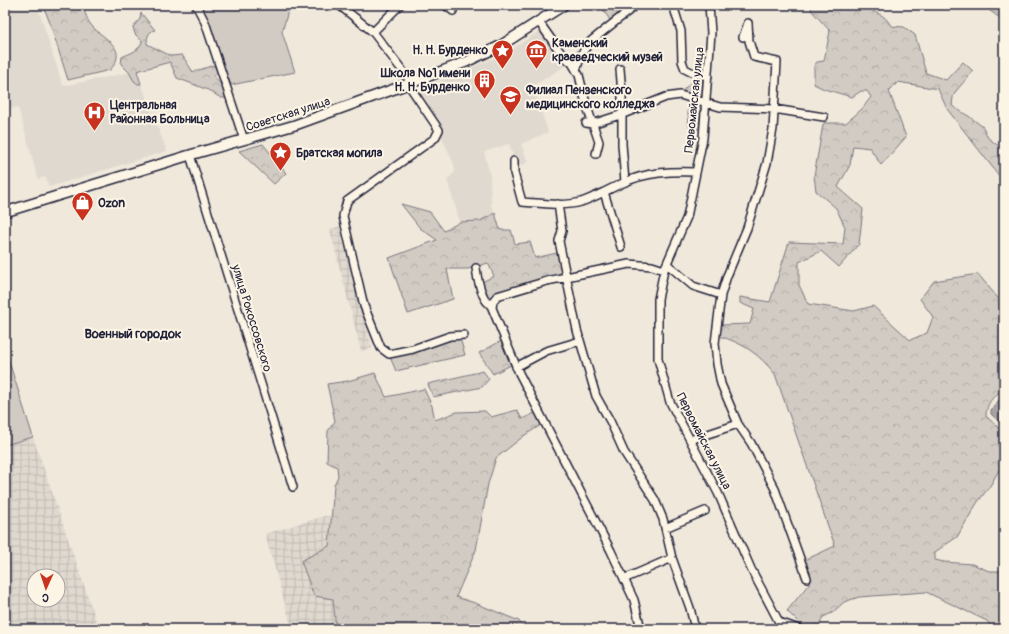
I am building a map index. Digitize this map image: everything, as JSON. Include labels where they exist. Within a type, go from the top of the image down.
[{"type":"main road","name":"Советская улица","points":[[5,212],[190,155],[295,126],[410,84],[493,50],[510,41],[564,5]]},
{"type":"street","points":[[339,5],[373,32],[410,84],[439,130],[435,138],[347,201],[343,216],[364,306],[381,348],[389,354],[413,349],[450,336],[464,335]]},
{"type":"street","points":[[373,32],[400,5]]},
{"type":"street","points":[[445,5],[453,11]]},
{"type":"street","points":[[576,70],[582,54],[591,41],[636,5]]},
{"type":"street","points":[[673,5],[681,31],[682,61],[685,69],[708,76]]},
{"type":"street","name":"Первомайская улица","points":[[709,5],[711,32],[703,138],[687,217],[665,267],[658,299],[658,359],[670,402],[718,493],[751,569],[779,622],[799,629]]},
{"type":"street","points":[[198,6],[223,74],[244,140]]},
{"type":"street","points":[[539,22],[563,56],[572,63],[579,75],[589,124],[599,142],[596,154]]},
{"type":"street","points":[[743,37],[748,23],[749,41],[754,57],[777,62],[773,129],[767,163],[747,228],[721,295],[715,343],[717,364],[722,384],[738,424],[751,443],[775,489],[807,578]]},
{"type":"street","points":[[620,69],[623,114],[622,144],[625,182]]},
{"type":"street","points":[[589,124],[623,114],[666,97],[680,95],[720,107],[774,109],[824,117]]},
{"type":"street","name":"улица Рокоссовского","points":[[190,155],[293,487]]},
{"type":"street","points":[[514,161],[514,173],[522,202],[558,204],[581,202],[625,182],[645,176],[660,173],[696,172]]},
{"type":"street","points":[[604,192],[621,247]]},
{"type":"street","points":[[558,204],[562,231],[559,241],[580,341],[596,396],[610,421],[624,452],[655,500],[663,519],[672,558],[690,608],[694,626]]},
{"type":"street","points":[[492,306],[497,296],[567,276],[628,264],[665,267],[693,286],[721,295]]},
{"type":"street","points":[[476,268],[477,279],[482,293],[489,305],[492,306],[516,367],[611,551],[634,600],[640,629]]},
{"type":"street","points":[[516,367],[546,351],[580,341]]},
{"type":"street","points":[[690,440],[738,424]]},
{"type":"street","points":[[665,528],[705,510]]},
{"type":"street","points":[[624,579],[672,558]]},
{"type":"shaded area","points":[[17,5],[37,5],[63,86],[136,71],[167,151],[49,187],[45,177],[38,179],[18,107],[5,110],[5,7]]},
{"type":"shaded area","points":[[540,31],[565,66],[533,86],[548,132],[521,144],[528,162],[517,167],[509,144],[484,152],[490,176],[491,205],[495,213],[480,221],[460,222],[447,180],[455,172],[454,164],[440,130],[418,90],[504,54]]},
{"type":"shaded area","points":[[339,226],[372,348],[361,351],[330,230]]},
{"type":"shaded area","points":[[1003,395],[1004,427],[991,414],[991,410]]},
{"type":"shaded area","points":[[33,437],[98,626],[89,629],[5,629],[5,445]]},
{"type":"shaded area","points":[[324,516],[331,516],[329,546],[336,629],[292,629],[265,534]]},
{"type":"green space","points":[[43,5],[83,6],[90,24],[113,45],[116,50],[117,56],[110,70],[68,80]]},
{"type":"green space","points":[[206,5],[277,5],[288,11],[282,32],[295,72],[231,85],[201,7]]},
{"type":"green space","points":[[600,5],[631,5],[610,20]]},
{"type":"green space","points":[[812,5],[865,5],[872,11],[885,18],[891,26],[904,27],[915,35],[926,73],[946,80],[963,62],[973,71],[956,91],[953,97],[952,106],[983,127],[988,138],[1004,150],[1004,182],[947,109],[938,89],[898,82],[889,91],[906,137],[881,165],[870,148],[853,146],[850,165],[838,187],[863,209],[859,244],[839,267],[821,251],[799,262],[799,285],[808,304],[854,311],[873,306],[910,340],[927,333],[933,317],[920,299],[934,281],[978,274],[997,297],[1004,303],[1004,360],[1000,365],[1004,369],[1004,390],[991,400],[987,408],[986,416],[1004,433],[1004,461],[990,486],[977,503],[957,537],[935,552],[935,560],[972,564],[989,571],[1004,571],[1004,629],[993,629],[987,621],[926,592],[859,597],[844,602],[832,613],[823,617],[818,629],[805,629],[787,611],[812,580],[805,560],[835,546],[775,374],[757,355],[750,350],[736,342],[719,336],[721,325],[750,324],[754,309],[740,303],[740,297],[770,302],[789,242],[843,244],[845,227],[836,208],[816,191],[814,176],[823,125],[824,123],[846,123],[862,109],[871,97],[867,91],[861,91],[852,97],[824,89],[814,84],[814,66],[817,62],[824,61],[830,31],[811,10]]},
{"type":"green space","points":[[982,5],[1004,5],[1004,21]]},
{"type":"green space","points":[[141,13],[155,30],[149,33],[147,44],[171,56],[182,55],[193,72],[214,65],[218,73],[214,76],[221,85],[227,98],[221,98],[208,90],[177,78],[170,62],[137,71],[141,84],[134,81],[129,72],[121,64],[122,57],[134,51],[141,44],[142,41],[135,34],[133,27],[140,19]]},
{"type":"green space","points":[[699,76],[703,79],[702,100],[683,94],[684,89]]},
{"type":"green space","points":[[687,100],[701,104],[699,129],[694,130],[689,127]]},
{"type":"green space","points":[[263,144],[286,173],[274,184],[239,151]]},
{"type":"green space","points":[[401,204],[430,212],[444,231],[460,222],[480,221],[495,213],[500,230],[511,230],[515,244],[530,242],[535,258],[557,253],[563,275],[486,298],[480,283],[494,276],[488,263],[468,269],[447,269],[453,299],[408,314],[389,258],[437,240],[420,228]]},
{"type":"green space","points":[[460,338],[465,355],[396,371],[390,357]]},
{"type":"green space","points":[[501,341],[511,365],[493,374],[479,353]]},
{"type":"green space","points":[[5,349],[33,437],[5,445]]},
{"type":"green space","points":[[483,371],[489,379],[482,387],[433,397],[428,384]]},
{"type":"green space","points":[[375,373],[386,397],[424,389],[432,406],[435,420],[457,412],[485,411],[491,417],[517,410],[522,419],[535,413],[541,425],[525,435],[496,458],[488,484],[476,550],[456,597],[519,621],[524,629],[336,629],[333,599],[314,596],[301,561],[329,546],[334,485],[338,476],[337,467],[327,462],[328,431],[335,421],[327,384],[348,381]]},
{"type":"place","name":"Н. Н. Бурденко","points":[[503,70]]},
{"type":"place","name":"Каменский краеведческий музей","points":[[536,70]]},
{"type":"place","name":"Школа №1 имени Н. Н. Бурденко","points":[[485,100]]},
{"type":"place","name":"Филиал Пензенского медицинского колледжа","points":[[510,116]]},
{"type":"place","name":"Центральная Районная Больница","points":[[95,132]]},
{"type":"place","name":"Братская могила","points":[[280,172]]},
{"type":"place","name":"Ozon","points":[[83,222]]},
{"type":"district","name":"Военный городок","points":[[133,333]]}]
